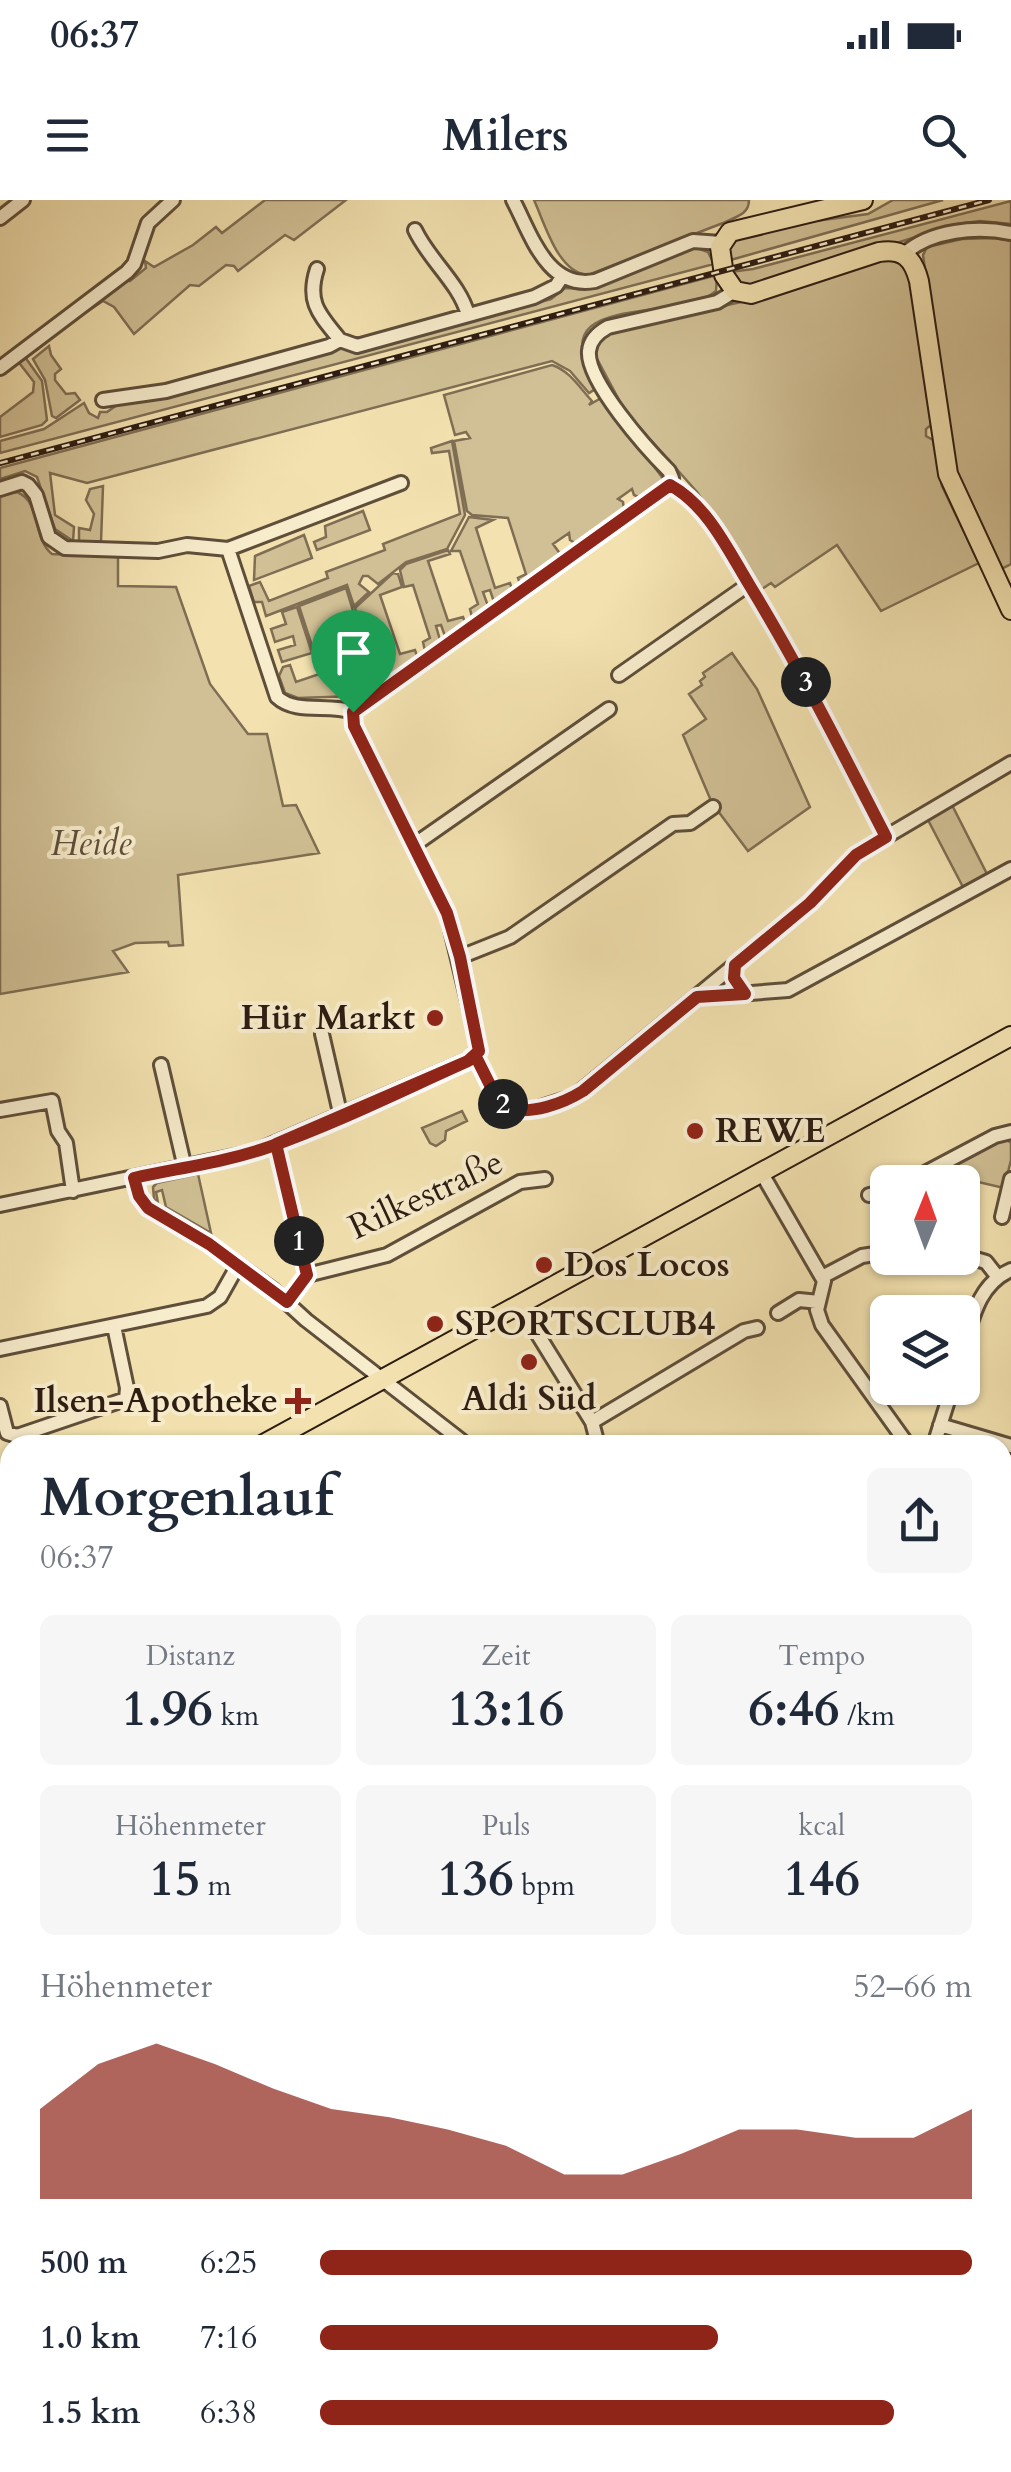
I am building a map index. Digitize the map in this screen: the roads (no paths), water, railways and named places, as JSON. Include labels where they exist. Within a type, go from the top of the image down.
[{"type":"main road","points":[[863,200],[735,231],[721,243],[724,275],[735,291],[755,294],[878,252],[894,250],[914,264],[948,474],[1011,610]]},
{"type":"main road","points":[[280,1435],[1011,1036]]},
{"type":"street","points":[[0,368],[127,272],[134,264],[148,223],[174,200]]},
{"type":"street","points":[[513,200],[543,257],[562,277],[585,283],[694,240],[721,243]]},
{"type":"street","points":[[0,218],[16,202]]},
{"type":"street","points":[[416,230],[425,252],[465,304],[468,316]]},
{"type":"street","points":[[904,254],[922,241],[961,232],[1011,232]]},
{"type":"street","points":[[317,269],[311,287],[314,305],[340,340],[358,346],[547,292],[562,277]]},
{"type":"street","points":[[670,485],[669,470],[628,425],[599,380],[590,360],[591,345],[608,327],[718,302],[735,291]]},
{"type":"street","points":[[104,400],[166,391],[340,340]]},
{"type":"street","points":[[0,488],[28,484],[36,495],[50,537],[65,548],[158,551],[187,545],[228,549],[402,483]]},
{"type":"street","points":[[670,485],[696,503],[792,654],[886,837]]},
{"type":"street","points":[[228,549],[277,697],[292,706],[328,706],[353,712],[670,485]]},
{"type":"street","points":[[619,675],[749,584]]},
{"type":"street","points":[[414,845],[609,709]]},
{"type":"street","points":[[353,712],[354,726],[447,913],[478,1043],[476,1057],[508,1109],[554,1105],[583,1091],[810,903],[856,855],[1011,763]]},
{"type":"street","points":[[460,957],[510,938],[673,824],[690,823],[713,807]]},
{"type":"street","points":[[697,997],[788,990],[1011,869]]},
{"type":"street","points":[[735,965],[734,978],[745,994]]},
{"type":"street","points":[[322,1034],[341,1117]]},
{"type":"street","points":[[0,1205],[184,1168],[276,1144],[476,1057]]},
{"type":"street","points":[[161,1065],[184,1168]]},
{"type":"street","points":[[0,1110],[52,1101],[58,1131],[66,1143],[73,1191]]},
{"type":"street","points":[[940,1165],[995,1136],[1011,1132]]},
{"type":"street","points":[[276,1144],[307,1275],[287,1302]]},
{"type":"street","points":[[761,1172],[822,1277],[824,1287],[818,1316],[824,1329],[901,1435]]},
{"type":"street","points":[[134,1178],[139,1196],[148,1208],[238,1265],[454,1435]]},
{"type":"street","name":"Rilkestraße","points":[[307,1275],[387,1255],[520,1182],[545,1179]]},
{"type":"street","points":[[1002,1217],[1011,1179]]},
{"type":"street","points":[[822,1277],[870,1255]]},
{"type":"street","points":[[980,1260],[1004,1273],[980,1299]]},
{"type":"street","points":[[0,1349],[211,1304],[220,1297],[238,1265]]},
{"type":"street","points":[[778,1313],[799,1300],[818,1302]]},
{"type":"street","points":[[520,1304],[592,1422],[595,1435]]},
{"type":"street","points":[[20,1435],[126,1399],[128,1388],[114,1326]]},
{"type":"street","points":[[592,1422],[744,1331],[758,1328]]},
{"type":"street","points":[[937,1435],[946,1405]]},
{"type":"street","points":[[0,1406],[7,1433],[14,1435]]},
{"type":"street","points":[[940,1424],[976,1435]]},
{"type":"railway","points":[[0,463],[989,200]]},
{"type":"place","name":"Hür Markt","points":[[435,1018]]},
{"type":"place","name":"REWE","points":[[695,1131]]},
{"type":"place","name":"Dos Locos","points":[[544,1265]]},
{"type":"place","name":"SPORTSCLUB4","points":[[435,1324]]},
{"type":"place","name":"Aldi Süd","points":[[529,1362]]},
{"type":"place","name":"Ilsen-Apotheke","points":[[298,1401]]},
{"type":"park label","name":"Heide","points":[[91,844]]}]
